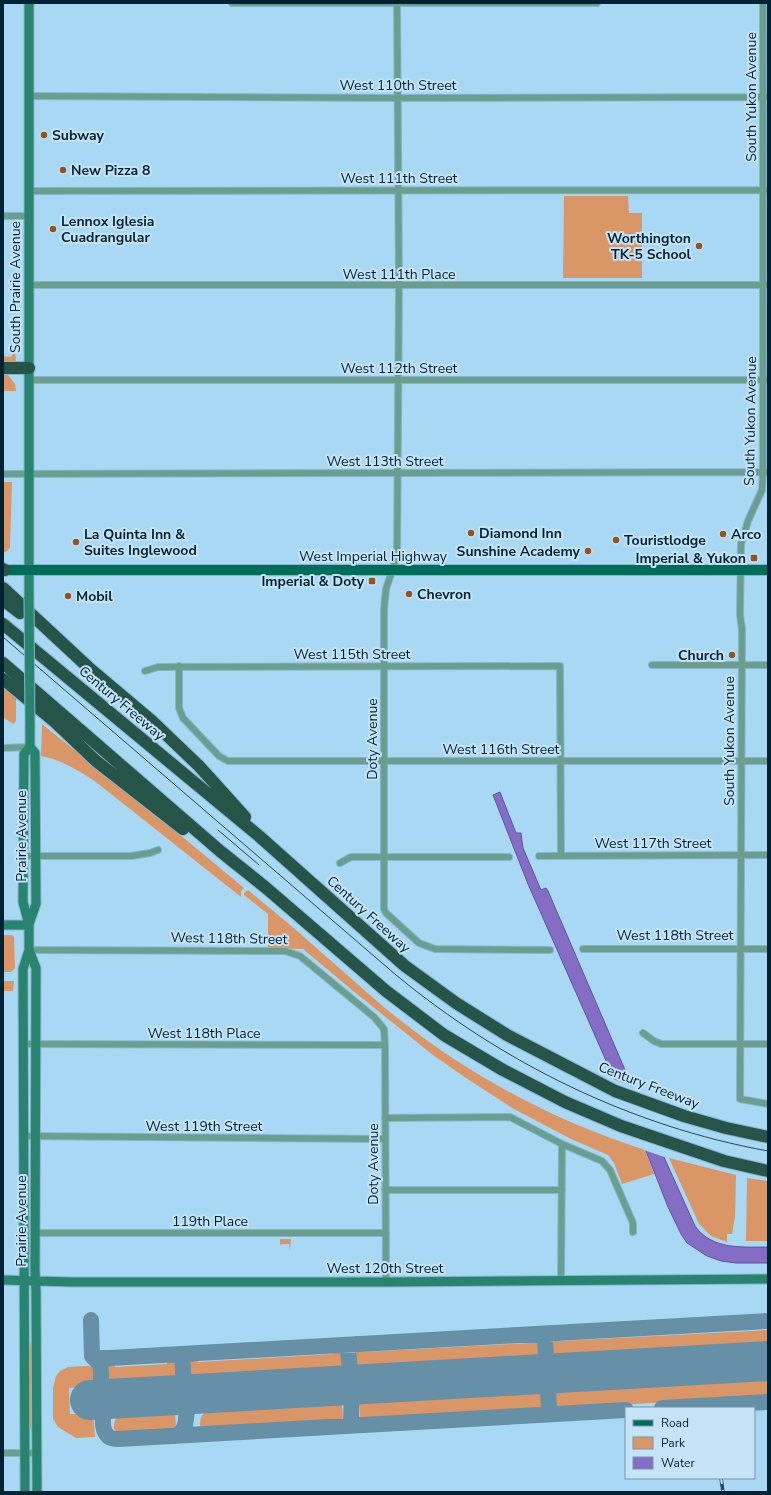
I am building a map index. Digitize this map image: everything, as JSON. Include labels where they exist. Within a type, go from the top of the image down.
[{"type":"highway","points":[[3,368],[29,374]]},
{"type":"highway","points":[[3,588],[88,667],[152,722],[199,766],[243,814],[259,836]]},
{"type":"highway","points":[[3,600],[88,667]]},
{"type":"highway","name":"Century Freeway","points":[[3,624],[259,836],[405,966],[456,1003],[507,1036],[615,1091],[684,1116],[726,1128],[767,1137]]},
{"type":"highway","points":[[3,663],[220,851],[265,887],[386,991],[444,1035],[503,1070],[558,1099],[621,1126],[661,1141],[724,1161],[766,1171]]},
{"type":"highway","points":[[3,678],[55,722],[96,761],[184,830],[220,851]]},
{"type":"main road","name":"South Prairie Avenue","points":[[28,3],[30,216],[29,570]]},
{"type":"main road","name":"West Imperial Highway","points":[[4,570],[768,570]]},
{"type":"main road","name":"Prairie Avenue","points":[[29,570],[30,748],[35,753],[36,856],[36,904],[29,925]]},
{"type":"main road","name":"Prairie Avenue","points":[[25,1492],[23,970],[29,950],[29,925],[23,902],[24,754],[30,748]]},
{"type":"main road","points":[[3,925],[29,925]]},
{"type":"main road","name":"Prairie Avenue","points":[[29,950],[36,968],[35,1281],[37,1492]]},
{"type":"main road","name":"West 120th Street","points":[[3,1280],[386,1282],[768,1279]]},
{"type":"street","points":[[232,3],[597,3]]},
{"type":"street","name":"Doty Avenue","points":[[397,3],[397,190],[399,286],[397,556],[386,589],[384,609],[384,909],[386,914],[428,948],[445,950],[550,950]]},
{"type":"street","name":"South Yukon Avenue","points":[[762,3],[766,97],[766,472],[762,490],[744,530],[741,544],[740,1099],[768,1104]]},
{"type":"street","name":"West 110th Street","points":[[29,96],[397,98],[766,97]]},
{"type":"street","name":"West 111th Street","points":[[29,191],[765,190]]},
{"type":"street","points":[[3,216],[30,216]]},
{"type":"street","name":"West 111th Place","points":[[30,285],[766,285]]},
{"type":"street","name":"West 112th Street","points":[[29,374],[398,380],[766,380]]},
{"type":"street","name":"West 113th Street","points":[[3,474],[766,472]]},
{"type":"street","points":[[652,665],[768,665]]},
{"type":"street","name":"West 115th Street","points":[[145,671],[158,667],[179,666],[560,666],[561,761]]},
{"type":"street","name":"West 116th Street","points":[[179,666],[178,702],[180,713],[219,756],[233,762],[768,761]]},
{"type":"street","points":[[3,748],[30,748]]},
{"type":"street","points":[[561,761],[561,856]]},
{"type":"street","points":[[24,856],[131,856],[158,850]]},
{"type":"street","name":"West 117th Street","points":[[539,856],[768,855]]},
{"type":"street","points":[[340,863],[351,857],[509,857]]},
{"type":"street","name":"West 118th Street","points":[[582,949],[768,949]]},
{"type":"street","name":"West 118th Street","points":[[29,950],[293,952],[300,956],[374,1017],[384,1028],[385,1045]]},
{"type":"street","points":[[643,1033],[661,1044],[768,1044]]},
{"type":"street","name":"West 118th Place","points":[[23,1044],[385,1045]]},
{"type":"street","name":"Doty Avenue","points":[[385,1045],[386,1282]]},
{"type":"street","points":[[385,1118],[510,1117],[562,1144],[598,1159],[608,1166],[633,1223],[634,1232]]},
{"type":"street","name":"West 119th Street","points":[[23,1136],[385,1139]]},
{"type":"street","points":[[561,1280],[562,1144]]},
{"type":"street","points":[[385,1190],[562,1190]]},
{"type":"street","name":"119th Place","points":[[35,1233],[386,1233]]},
{"type":"street","points":[[3,1453],[37,1453]]},
{"type":"green space","points":[[564,196],[628,196],[629,213],[642,213],[642,278],[563,278]]},
{"type":"green space","points":[[15,350],[16,362],[3,362],[3,356],[11,357]]},
{"type":"green space","points":[[3,375],[8,375],[15,384],[16,391],[3,391]]},
{"type":"green space","points":[[3,482],[12,482],[10,548],[3,553]]},
{"type":"green space","points":[[3,688],[16,697],[16,721],[13,724],[3,717]]},
{"type":"green space","points":[[42,724],[244,888],[241,891],[241,897],[96,782],[70,766],[41,756]]},
{"type":"green space","points":[[248,890],[380,1004],[428,1041],[486,1079],[516,1096],[580,1126],[645,1150],[654,1174],[622,1184],[614,1163],[608,1155],[571,1139],[514,1109],[466,1078],[433,1055],[303,949],[268,948],[268,914],[244,895],[244,893]]},
{"type":"green space","points":[[3,935],[12,935],[14,937],[15,968],[11,972],[3,972]]},
{"type":"green space","points":[[3,981],[14,981],[13,991],[3,991]]},
{"type":"green space","points":[[669,1158],[736,1175],[735,1217],[732,1234],[727,1234],[727,1242],[711,1236],[699,1224]]},
{"type":"green space","points":[[747,1178],[768,1181],[768,1241],[746,1241]]},
{"type":"green space","points":[[280,1239],[291,1239],[290,1250],[289,1244],[280,1245]]},
{"type":"green space","points":[[768,1330],[768,1345],[557,1357],[557,1360],[550,1352],[553,1342],[559,1339],[560,1341]]},
{"type":"green space","points":[[29,1338],[32,1350],[32,1446],[29,1420]]},
{"type":"green space","points":[[531,1341],[535,1341],[540,1345],[541,1357],[537,1362],[535,1362],[534,1359],[359,1368],[359,1371],[353,1366],[354,1353],[362,1350],[362,1352],[530,1343]]},
{"type":"green space","points":[[333,1352],[341,1353],[343,1357],[343,1369],[338,1373],[337,1369],[196,1377],[195,1381],[191,1380],[189,1376],[188,1365],[193,1360],[198,1360],[198,1362],[333,1354]]},
{"type":"green space","points":[[167,1361],[174,1362],[177,1366],[178,1377],[172,1382],[171,1379],[113,1382],[112,1386],[110,1386],[105,1378],[105,1373],[109,1365],[114,1364],[115,1367],[167,1364]]},
{"type":"green space","points":[[68,1367],[93,1367],[95,1370],[95,1384],[91,1387],[69,1388],[70,1414],[93,1414],[95,1437],[76,1438],[58,1427],[53,1419],[53,1388],[56,1376],[60,1371]]},
{"type":"green space","points":[[768,1379],[768,1397],[559,1408],[555,1406],[554,1394],[559,1390]]},
{"type":"green space","points":[[539,1392],[542,1395],[543,1405],[539,1409],[362,1419],[360,1417],[360,1402],[364,1401]]},
{"type":"green space","points":[[342,1404],[343,1418],[339,1421],[204,1429],[200,1426],[202,1416],[205,1412],[210,1410]]},
{"type":"green space","points":[[170,1409],[175,1413],[176,1424],[174,1429],[119,1434],[114,1429],[115,1420],[124,1412],[127,1411],[128,1415],[168,1413]]},
{"type":"water","points":[[500,792],[516,833],[521,833],[523,848],[541,890],[546,888],[548,891],[632,1086],[695,1226],[702,1234],[710,1239],[728,1246],[768,1247],[768,1263],[736,1263],[721,1261],[707,1256],[687,1243],[681,1234],[528,884],[493,795]]},
{"type":"pier","points":[[613,1079],[635,1087],[667,1158],[644,1150]]},
{"type":"taxiway","points":[[91,1320],[92,1356],[99,1363]]},
{"type":"taxiway","points":[[92,1356],[96,1358],[110,1358],[768,1321]]},
{"type":"taxiway","points":[[537,1334],[542,1336],[545,1340],[549,1408],[554,1414]]},
{"type":"taxiway","points":[[348,1425],[351,1422],[352,1403],[355,1394],[363,1387],[370,1384],[357,1380],[350,1371],[348,1349],[350,1346],[356,1344]]},
{"type":"taxiway","points":[[175,1436],[181,1432],[184,1427],[189,1405],[194,1399],[202,1394],[192,1392],[185,1385],[183,1358],[192,1354]]},
{"type":"taxiway","points":[[546,1357],[549,1368],[553,1371],[564,1373]]},
{"type":"taxiway","points":[[110,1358],[101,1362],[102,1389],[109,1396],[123,1398],[116,1400],[107,1408],[104,1414],[103,1425],[108,1436],[115,1439],[625,1410]]},
{"type":"taxiway","points":[[531,1375],[541,1378],[548,1387]]},
{"type":"taxiway","points":[[680,1407],[768,1402]]},
{"type":"runway","points":[[90,1400],[768,1361]]},
{"type":"tram line","points":[[3,637],[396,975],[437,1007],[480,1036],[524,1063],[570,1087],[618,1108],[717,1140],[768,1151]]},
{"type":"tram line","points":[[218,830],[259,865]]},
{"type":"railway","points":[[721,1479],[723,1492]]},
{"type":"place","name":"Subway","points":[[44,135]]},
{"type":"place","name":"New Pizza 8","points":[[63,170]]},
{"type":"place","name":"Lennox Iglesia Cuadrangular","points":[[53,229]]},
{"type":"place","name":"Worthington TK-5 School","points":[[699,246]]},
{"type":"place","name":"Diamond Inn","points":[[471,533]]},
{"type":"place","name":"Arco","points":[[723,534]]},
{"type":"place","name":"Touristlodge","points":[[616,540]]},
{"type":"place","name":"La Quinta Inn & Suites Inglewood","points":[[76,542]]},
{"type":"place","name":"Sunshine Academy","points":[[588,551]]},
{"type":"place","name":"Imperial & Yukon","points":[[754,558]]},
{"type":"place","name":"Imperial & Doty","points":[[372,581]]},
{"type":"place","name":"Chevron","points":[[409,594]]},
{"type":"place","name":"Mobil","points":[[68,596]]},
{"type":"place","name":"Church","points":[[732,655]]}]
